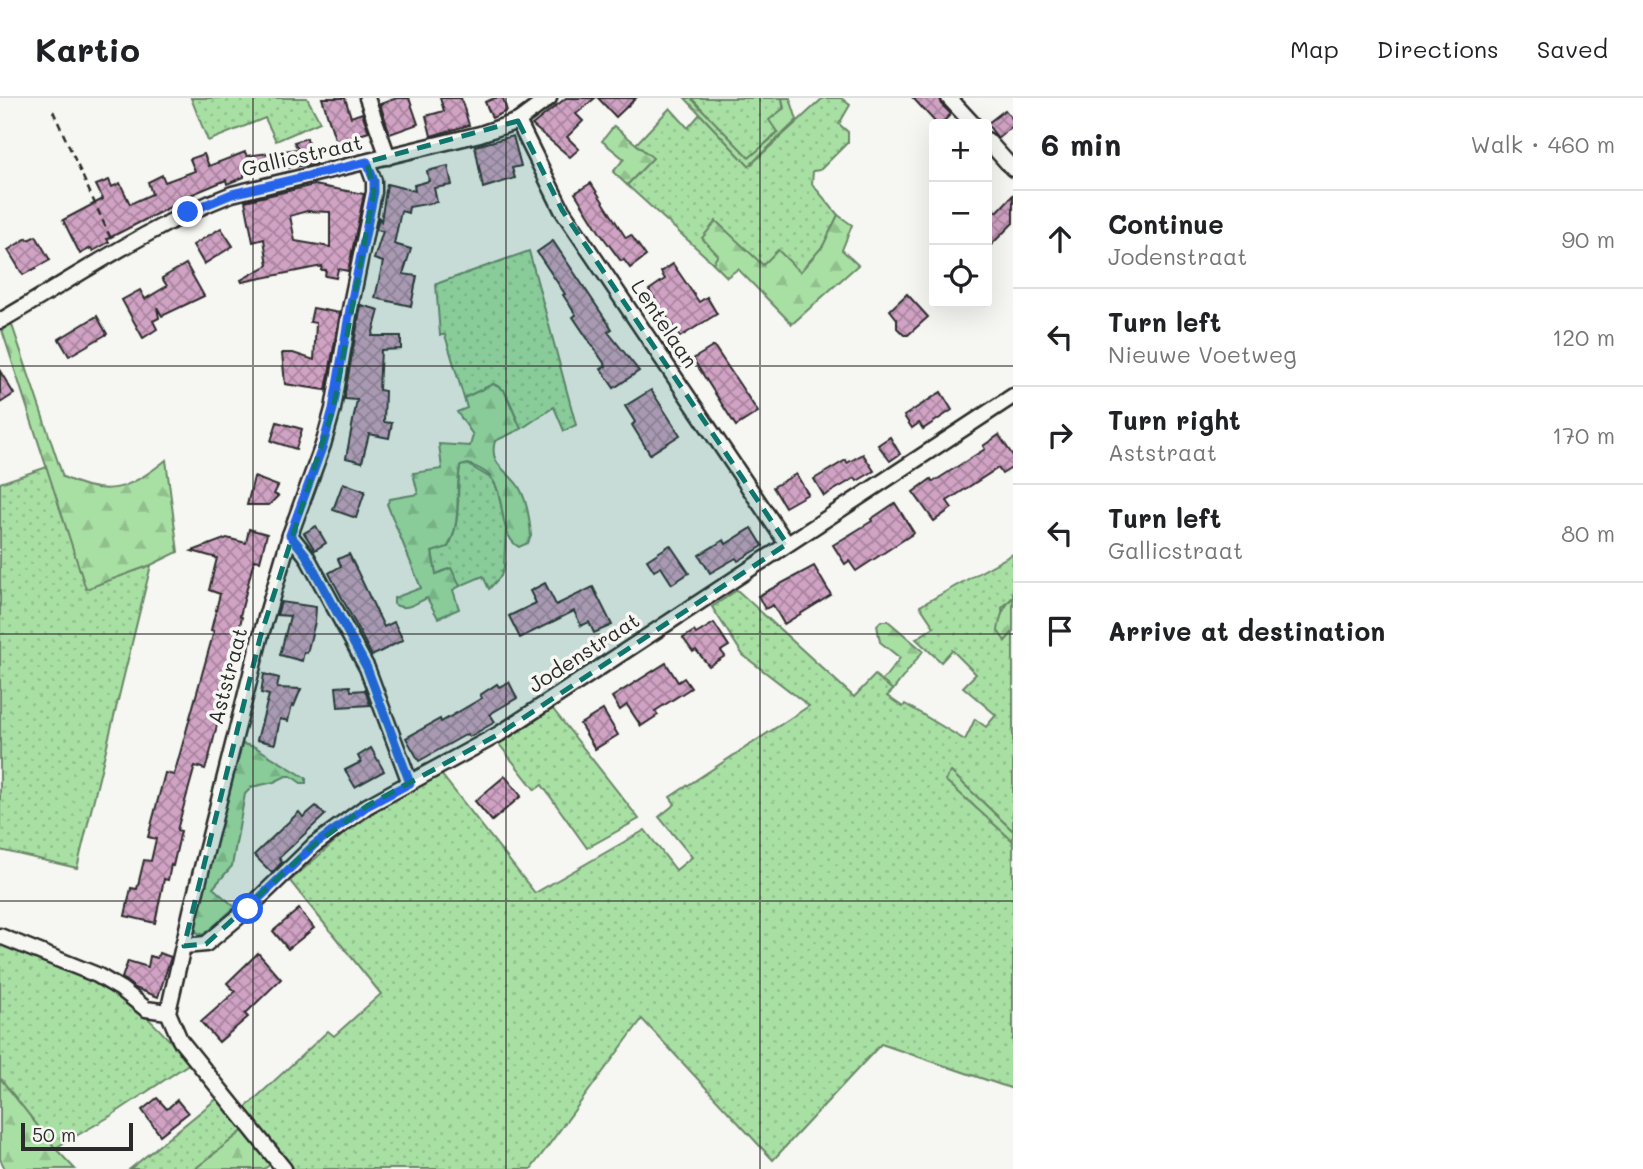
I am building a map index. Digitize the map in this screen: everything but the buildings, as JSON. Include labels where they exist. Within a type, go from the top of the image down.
[{"type":"street","points":[[367,98],[388,157]]},
{"type":"street","name":"Gallicstraat","points":[[0,321],[188,212],[232,194],[480,134],[518,121],[549,98]]},
{"type":"street","points":[[949,98],[968,119]]},
{"type":"street","name":"Lentelaan","points":[[518,121],[562,210],[787,544]]},
{"type":"street","points":[[992,146],[1013,169]]},
{"type":"street","name":"Aststraat","points":[[169,1012],[233,740],[290,535],[323,445],[333,409],[374,192],[374,181],[367,162]]},
{"type":"street","name":"Jodenstraat","points":[[184,946],[206,944],[248,909],[314,845],[367,806],[499,734],[1013,396]]},
{"type":"street","points":[[290,535],[306,555],[367,668],[410,783]]},
{"type":"street","points":[[0,936],[97,975],[121,989],[146,1009],[169,1012],[180,1040],[284,1169]]},
{"type":"path","points":[[53,111],[117,251]]},
{"type":"highlighted area","points":[[518,121],[562,210],[787,544],[499,734],[367,806],[314,845],[206,944],[184,946],[260,638],[333,409],[374,192],[367,162]]},
{"type":"green space","points":[[191,98],[307,98],[320,122],[276,141],[265,118],[208,141]]},
{"type":"green space","points":[[685,98],[691,98],[749,158],[778,133],[769,120],[784,108],[782,98],[790,98],[797,120],[749,166]]},
{"type":"green space","points":[[691,98],[782,98],[780,126],[749,158]]},
{"type":"green space","points":[[823,98],[841,98],[850,105],[839,124],[848,132],[848,142],[820,170],[813,171],[812,184],[838,215],[823,246],[800,273],[719,255],[713,263],[627,185],[652,159],[636,144],[670,108],[688,128],[700,114],[749,166]]},
{"type":"green space","points":[[614,126],[653,158],[627,185],[613,172],[624,159],[602,141]]},
{"type":"green space","points":[[838,215],[852,225],[842,250],[858,265],[792,324],[738,269],[727,277],[713,263],[718,255],[702,238],[716,221],[763,265],[778,250],[800,272],[823,246]]},
{"type":"green space","points":[[529,251],[576,425],[564,431],[554,407],[521,429],[507,396],[493,384],[464,398],[445,335],[440,335],[436,284]]},
{"type":"green space","points":[[11,322],[63,477],[92,487],[117,488],[140,478],[166,460],[178,552],[86,589],[1,327]]},
{"type":"green space","points":[[493,384],[504,390],[521,429],[495,441],[494,456],[522,492],[531,536],[528,543],[519,547],[512,542],[496,487],[490,476],[468,464],[460,466],[455,528],[448,547],[432,552],[436,574],[451,568],[460,586],[453,590],[459,609],[438,618],[427,598],[410,606],[398,606],[394,604],[394,598],[421,588],[387,504],[390,499],[418,494],[413,473],[442,469],[439,444],[470,446],[473,435],[457,412],[467,408],[464,398]]},
{"type":"green space","points":[[467,464],[492,479],[506,526],[504,567],[501,576],[489,589],[483,576],[460,586],[451,569],[436,575],[432,551],[448,547],[452,538],[457,518],[460,466]]},
{"type":"green space","points":[[47,467],[86,588],[151,565],[77,868],[0,850],[0,483]]},
{"type":"green space","points":[[1013,554],[1013,597],[1002,608],[1005,641],[1013,632],[1013,831],[952,773],[946,780],[1013,841],[1013,1089],[881,1044],[773,1160],[642,1019],[531,1169],[294,1169],[245,1108],[328,1031],[334,1036],[381,994],[290,881],[342,835],[386,805],[441,774],[535,893],[645,830],[676,870],[692,857],[659,817],[675,804],[670,797],[809,706],[743,655],[712,607],[737,590],[854,697],[875,675],[893,690],[887,696],[965,740],[975,719],[986,727],[996,715],[963,687],[976,674],[952,650],[941,662],[916,639],[934,627],[920,606]]},
{"type":"green space","points":[[1013,597],[1013,632],[1005,641],[998,631],[1004,609]]},
{"type":"green space","points":[[881,621],[888,621],[923,651],[893,690],[882,681],[900,658],[880,642],[877,625]]},
{"type":"green space","points":[[552,708],[639,819],[587,848],[542,785],[535,790],[499,744]]},
{"type":"green space","points":[[239,743],[255,747],[306,778],[306,783],[286,776],[252,787],[245,794],[232,866],[213,888],[235,907],[204,935],[196,932],[196,924]]},
{"type":"green space","points":[[951,772],[1013,831],[1013,841],[945,780]]},
{"type":"green space","points":[[0,941],[69,968],[106,986],[145,1016],[190,1063],[109,1117],[55,1148],[0,1078]]},
{"type":"green space","points":[[0,1078],[75,1169],[5,1169],[0,1159]]},
{"type":"green space","points":[[219,1097],[244,1130],[195,1169],[130,1169]]},
{"type":"green space","points":[[244,1130],[271,1164],[264,1169],[195,1169]]},
{"type":"route","points":[[188,212],[232,194],[367,162],[374,181],[372,208],[350,309],[333,409],[323,445],[290,535],[306,555],[367,668],[410,783],[367,806],[314,845],[248,909]]}]
